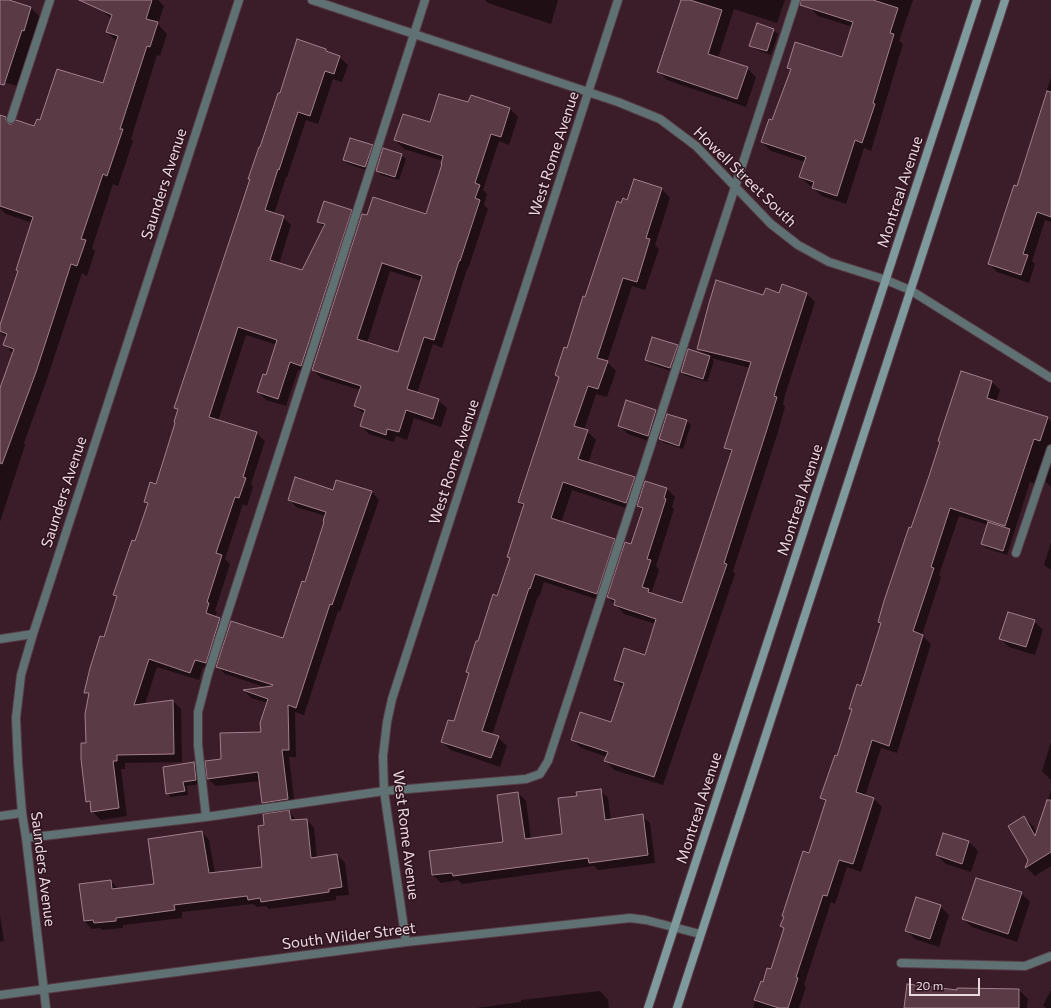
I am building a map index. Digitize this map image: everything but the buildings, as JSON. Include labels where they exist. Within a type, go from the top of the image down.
[{"type":"street","points":[[11,119],[50,0]]},
{"type":"street","name":"Saunders Avenue","points":[[46,1008],[22,813],[18,764],[16,718],[22,675],[33,634],[239,0]]},
{"type":"street","name":"Howell Street South","points":[[312,0],[589,92],[618,102],[660,120],[696,146],[771,224],[798,245],[828,262],[886,280],[910,290],[1051,378]]},
{"type":"street","points":[[206,817],[198,745],[198,712],[208,674],[425,0]]},
{"type":"street","name":"West Rome Avenue","points":[[406,942],[384,791],[383,756],[387,722],[392,699],[618,0]]},
{"type":"street","points":[[26,838],[206,817],[384,791],[526,778],[540,774],[548,761],[796,0]]},
{"type":"street","name":"Montreal Avenue","points":[[648,1008],[977,0]]},
{"type":"street","points":[[677,1008],[1005,0]]},
{"type":"street","points":[[1016,553],[1051,449]]},
{"type":"street","points":[[0,639],[33,634]]},
{"type":"street","points":[[0,816],[22,813]]},
{"type":"street","name":"South Wilder Street","points":[[0,995],[406,942],[630,918],[646,920],[700,934]]},
{"type":"street","points":[[901,963],[1024,966],[1051,956]]}]
